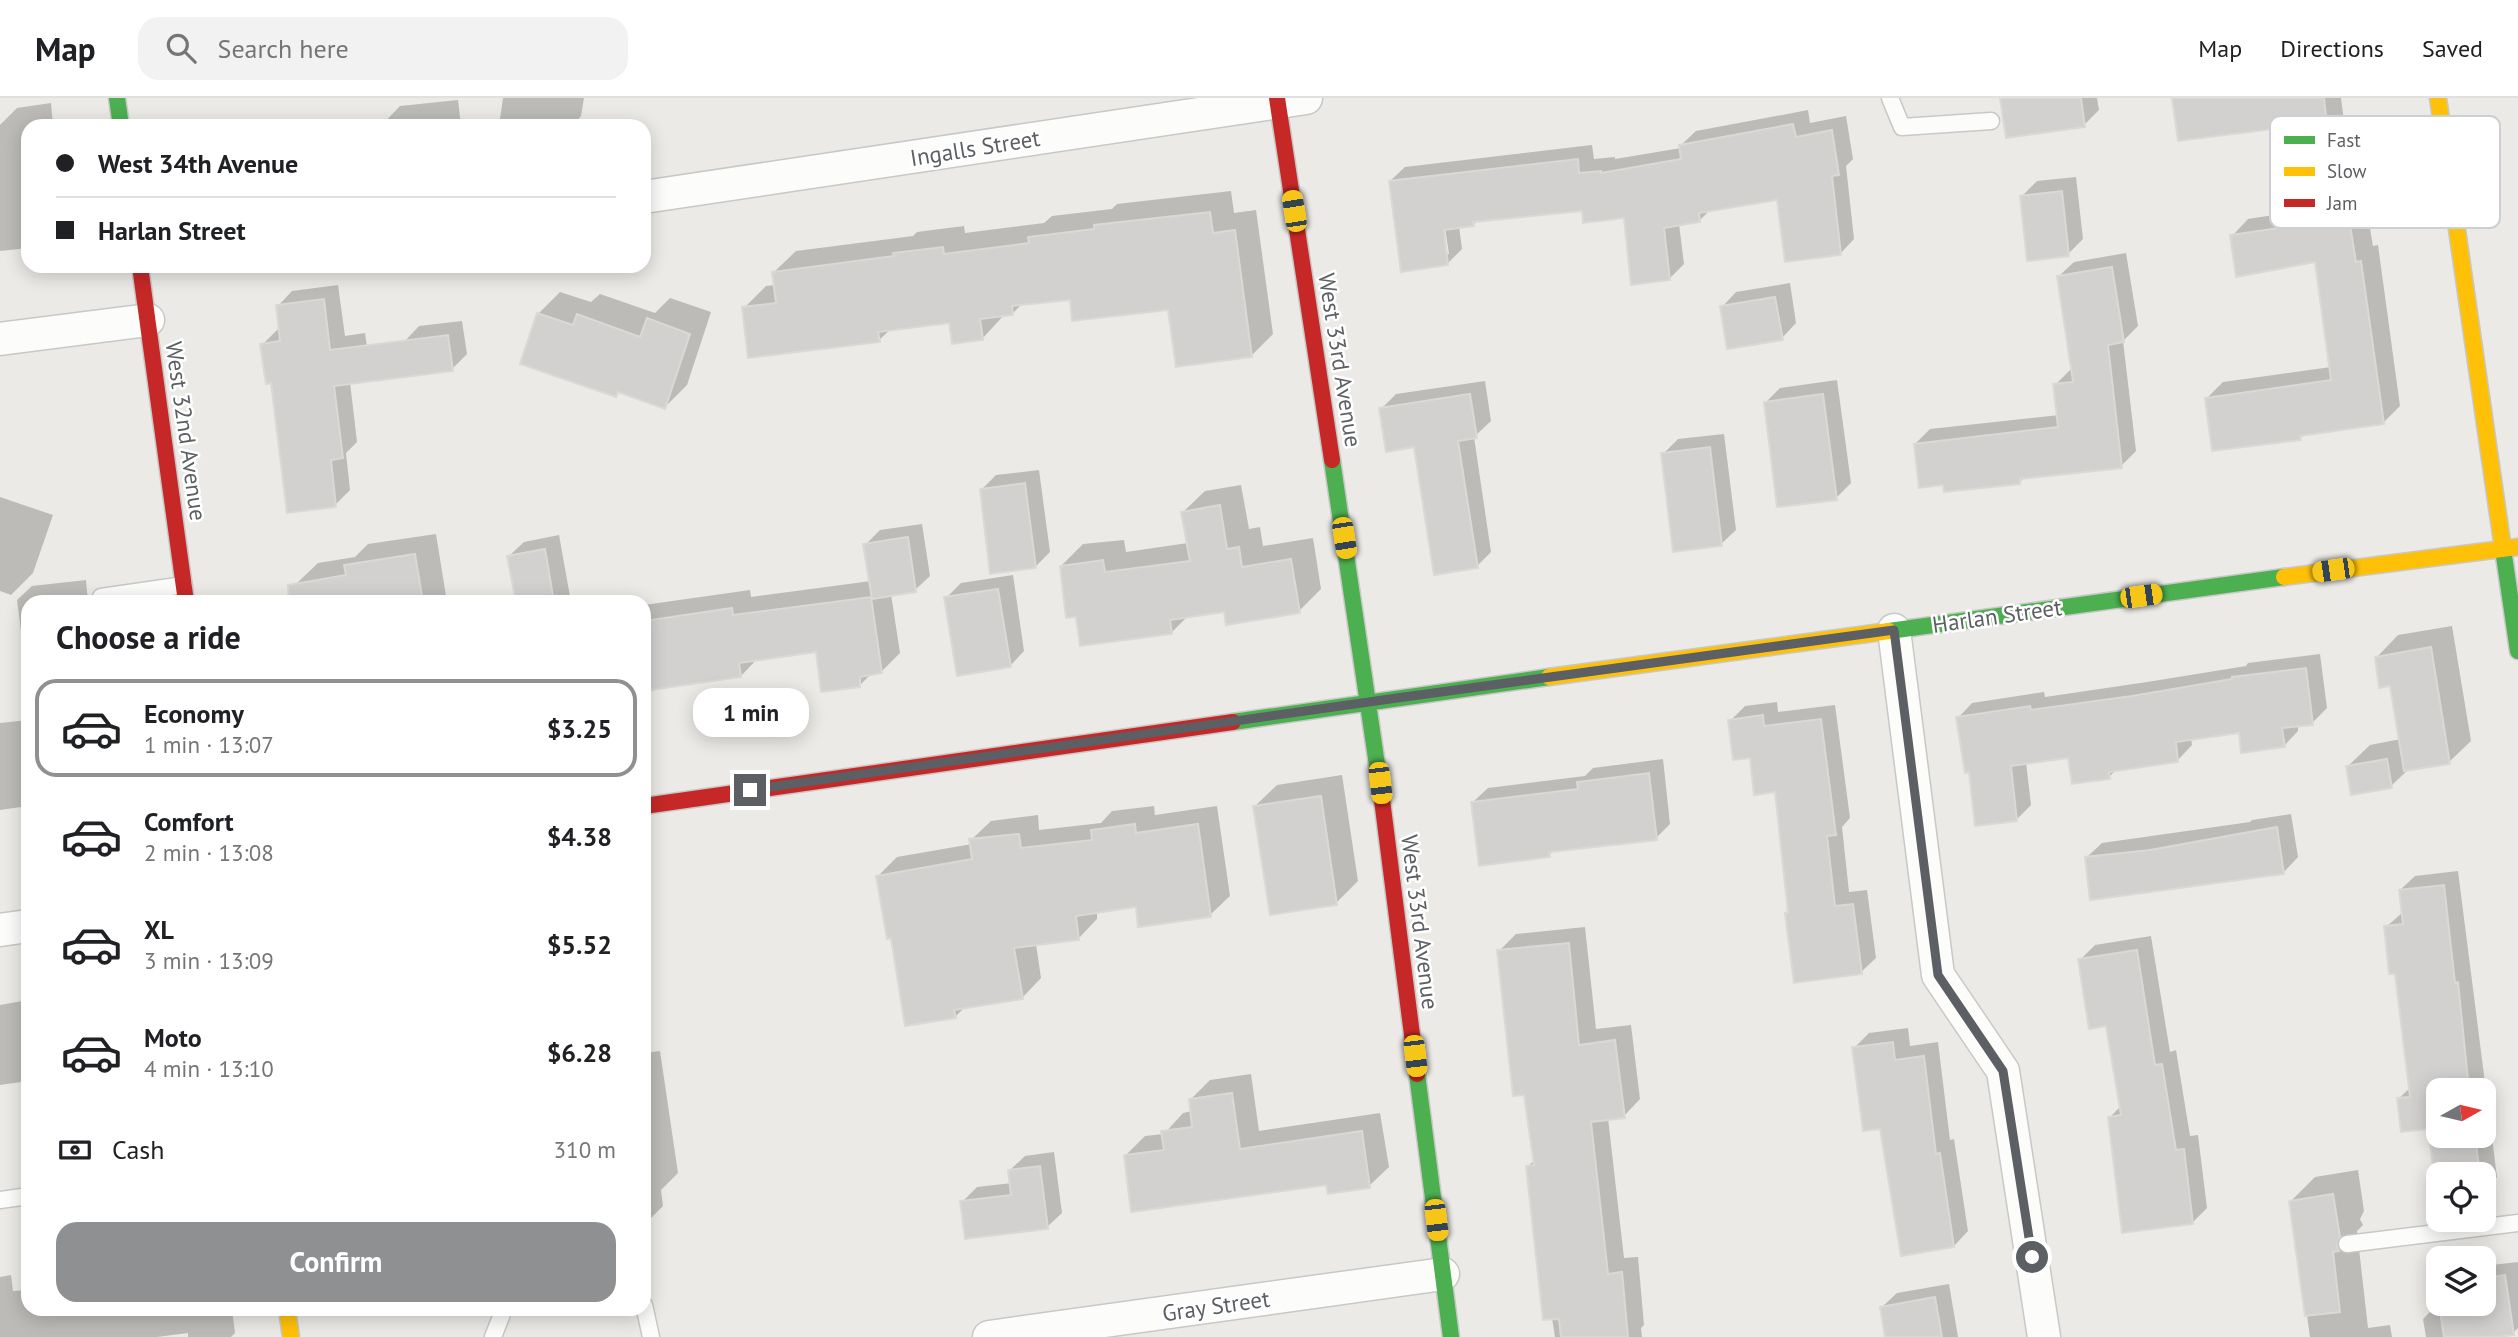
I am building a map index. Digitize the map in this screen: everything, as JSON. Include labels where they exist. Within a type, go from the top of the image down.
[{"type":"street","points":[[117,98],[120,119]]},
{"type":"street","points":[[2438,98],[2441,116]]},
{"type":"street","name":"Ingalls Street","points":[[651,196],[1287,99]]},
{"type":"street","name":"West 33rd Avenue","points":[[1287,99],[1369,702],[1451,1337]]},
{"type":"street","points":[[2459,228],[2511,548],[2518,651]]},
{"type":"street","name":"West 32nd Avenue","points":[[142,273],[185,595]]},
{"type":"street","points":[[0,339],[148,320]]},
{"type":"street","name":"Harlan Street","points":[[651,805],[1369,702],[2361,566],[2511,548]]},
{"type":"street","points":[[1894,630],[1938,975],[2003,1071],[2044,1337]]},
{"type":"street","points":[[0,930],[21,927]]},
{"type":"street","name":"Gray Street","points":[[989,1337],[1443,1274]]},
{"type":"street","points":[[288,1316],[291,1337]]},
{"type":"lane","points":[[1890,98],[1902,127],[1991,121]]},
{"type":"lane","points":[[115,595],[184,585]]},
{"type":"lane","points":[[0,1200],[21,1197]]},
{"type":"lane","points":[[2347,1244],[2518,1223]]},
{"type":"lane","points":[[493,1337],[502,1316]]},
{"type":"lane","points":[[646,1316],[651,1337]]},
{"type":"building","points":[[2000,98],[2081,98],[2085,127],[2006,138]]},
{"type":"building","points":[[2172,98],[2324,98],[2326,116],[2270,116],[2270,129],[2178,141]]},
{"type":"building","points":[[1793,124],[1796,137],[1832,130],[1839,175],[1832,176],[1841,255],[1785,262],[1777,200],[1699,213],[1700,222],[1664,228],[1670,280],[1631,285],[1624,218],[1583,223],[1582,211],[1473,222],[1474,226],[1444,230],[1448,265],[1401,272],[1389,181],[1578,159],[1579,173],[1601,173],[1681,159],[1679,145]]},
{"type":"building","points":[[2062,191],[2069,256],[2027,261],[2020,196]]},
{"type":"building","points":[[1210,212],[1213,233],[1235,230],[1252,357],[1176,367],[1168,310],[1072,321],[1070,300],[1012,306],[1013,315],[980,319],[983,340],[952,344],[949,323],[878,332],[880,342],[748,358],[742,307],[776,303],[772,272],[943,247],[944,254],[1029,243],[1028,237],[1094,229],[1094,225]]},
{"type":"building","points":[[2279,228],[2351,228],[2356,262],[2361,261],[2384,424],[2300,436],[2301,440],[2212,451],[2205,398],[2331,380],[2315,262],[2236,277],[2230,235]]},
{"type":"building","points":[[2112,267],[2124,342],[2108,345],[2122,468],[2020,479],[2020,484],[1944,492],[1943,485],[1919,488],[1914,444],[2058,427],[2053,384],[2073,382],[2057,276]]},
{"type":"building","points":[[1775,297],[1783,340],[1727,349],[1720,306]]},
{"type":"building","points":[[324,299],[330,350],[448,335],[453,371],[334,386],[343,458],[331,460],[336,507],[287,513],[271,383],[266,384],[260,344],[280,341],[276,305]]},
{"type":"building","points":[[537,313],[573,325],[577,314],[640,337],[647,318],[690,334],[665,409],[618,392],[616,397],[520,364]]},
{"type":"building","points":[[1470,394],[1477,438],[1458,441],[1478,568],[1434,575],[1414,447],[1386,452],[1379,408]]},
{"type":"building","points":[[1823,394],[1837,500],[1777,507],[1764,402]]},
{"type":"building","points":[[1710,447],[1722,546],[1673,552],[1661,453]]},
{"type":"building","points":[[1025,483],[1036,568],[990,574],[980,489]]},
{"type":"building","points":[[1220,505],[1227,549],[1239,547],[1242,567],[1291,559],[1300,613],[1226,625],[1224,612],[1170,620],[1172,634],[1080,646],[1076,617],[1066,618],[1060,566],[1103,560],[1105,572],[1190,561],[1181,512]]},
{"type":"building","points":[[908,537],[916,592],[872,599],[863,544]]},
{"type":"building","points":[[545,549],[553,595],[515,595],[507,556]]},
{"type":"building","points":[[415,554],[422,595],[289,595],[288,585],[346,575],[344,565]]},
{"type":"building","points":[[998,589],[1011,667],[957,676],[944,597]]},
{"type":"building","points":[[871,597],[882,673],[860,677],[860,687],[821,692],[816,652],[739,663],[741,677],[651,690],[651,620],[732,608],[733,615]]},
{"type":"building","points":[[2431,647],[2450,764],[2404,771],[2390,686],[2379,688],[2375,657]]},
{"type":"building","points":[[2306,668],[2313,725],[2282,728],[2285,747],[2241,753],[2239,733],[2176,742],[2178,762],[2109,772],[2110,779],[2072,784],[2068,758],[2011,766],[2017,821],[1975,826],[1969,772],[1965,773],[1956,717],[2030,706],[2031,710],[2132,696],[2232,677]]},
{"type":"building","points":[[1763,715],[1764,726],[1821,719],[1836,835],[1827,836],[1835,906],[1853,904],[1862,974],[1794,983],[1775,792],[1754,795],[1750,758],[1733,760],[1728,720]]},
{"type":"building","points":[[2387,759],[2392,788],[2351,795],[2346,766]]},
{"type":"building","points":[[1649,773],[1657,840],[1549,852],[1550,857],[1479,866],[1471,802],[1578,789],[1577,782]]},
{"type":"building","points":[[1321,796],[1337,905],[1270,915],[1253,806]]},
{"type":"building","points":[[1135,824],[1136,833],[1198,824],[1211,917],[1138,927],[1136,907],[1076,916],[1079,940],[1014,948],[1023,999],[954,1010],[956,1018],[905,1026],[891,938],[887,939],[876,876],[972,859],[969,839],[1019,834],[1021,848],[1092,840],[1091,830]]},
{"type":"building","points":[[2277,827],[2284,874],[2090,900],[2085,857],[2150,850]]},
{"type":"building","points":[[2444,885],[2468,1078],[2426,1078],[2426,1129],[2401,1132],[2397,1098],[2410,1097],[2395,974],[2389,974],[2384,926],[2403,924],[2399,890]]},
{"type":"building","points":[[1569,943],[1579,1045],[1615,1040],[1625,1118],[1591,1122],[1608,1274],[1622,1272],[1628,1337],[1561,1337],[1559,1319],[1543,1320],[1526,1166],[1534,1165],[1524,1095],[1513,1096],[1497,950]]},
{"type":"building","points":[[2137,950],[2155,1065],[2162,1064],[2176,1150],[2184,1149],[2193,1224],[2122,1233],[2108,1117],[2121,1115],[2106,1026],[2089,1029],[2078,959]]},
{"type":"building","points":[[1893,1042],[1895,1060],[1924,1056],[1936,1154],[1940,1153],[1954,1247],[1901,1256],[1880,1129],[1863,1131],[1852,1047]]},
{"type":"building","points":[[1232,1093],[1240,1149],[1362,1131],[1370,1188],[1328,1194],[1326,1185],[1131,1212],[1124,1155],[1164,1150],[1161,1131],[1192,1127],[1189,1099]]},
{"type":"building","points":[[2431,1148],[2477,1148],[2478,1162],[2432,1162]]},
{"type":"building","points":[[1040,1166],[1048,1229],[965,1239],[960,1201],[1011,1195],[1008,1170]]},
{"type":"building","points":[[2333,1194],[2340,1237],[2337,1245],[2339,1251],[2333,1252],[2340,1312],[2305,1316],[2289,1201]]},
{"type":"building","points":[[2505,1275],[2514,1335],[2444,1337],[2441,1316],[2496,1316],[2496,1276]]},
{"type":"building","points":[[1935,1297],[1942,1337],[1885,1337],[1880,1307]]},
{"type":"traffic: fast","points":[[117,98],[120,119]]},
{"type":"traffic: fast","points":[[1332,460],[1381,792]]},
{"type":"traffic: fast","points":[[2503,549],[2518,651]]},
{"type":"traffic: fast","points":[[1889,631],[2284,577]]},
{"type":"traffic: fast","points":[[1233,722],[1549,677]]},
{"type":"traffic: fast","points":[[1417,1074],[1451,1337]]},
{"type":"traffic: slow","points":[[2438,98],[2441,116]]},
{"type":"traffic: slow","points":[[2457,228],[2503,549]]},
{"type":"traffic: slow","points":[[2284,577],[2518,547]]},
{"type":"traffic: slow","points":[[1549,677],[1889,631]]},
{"type":"traffic: slow","points":[[288,1316],[291,1337]]},
{"type":"traffic: jam","points":[[1277,98],[1332,460]]},
{"type":"traffic: jam","points":[[141,273],[185,595]]},
{"type":"traffic: jam","points":[[651,805],[1233,722]]},
{"type":"traffic: jam","points":[[1381,792],[1417,1074]]},
{"type":"route","points":[[750,790],[1894,630],[1938,975],[2003,1071],[2032,1257]]}]
